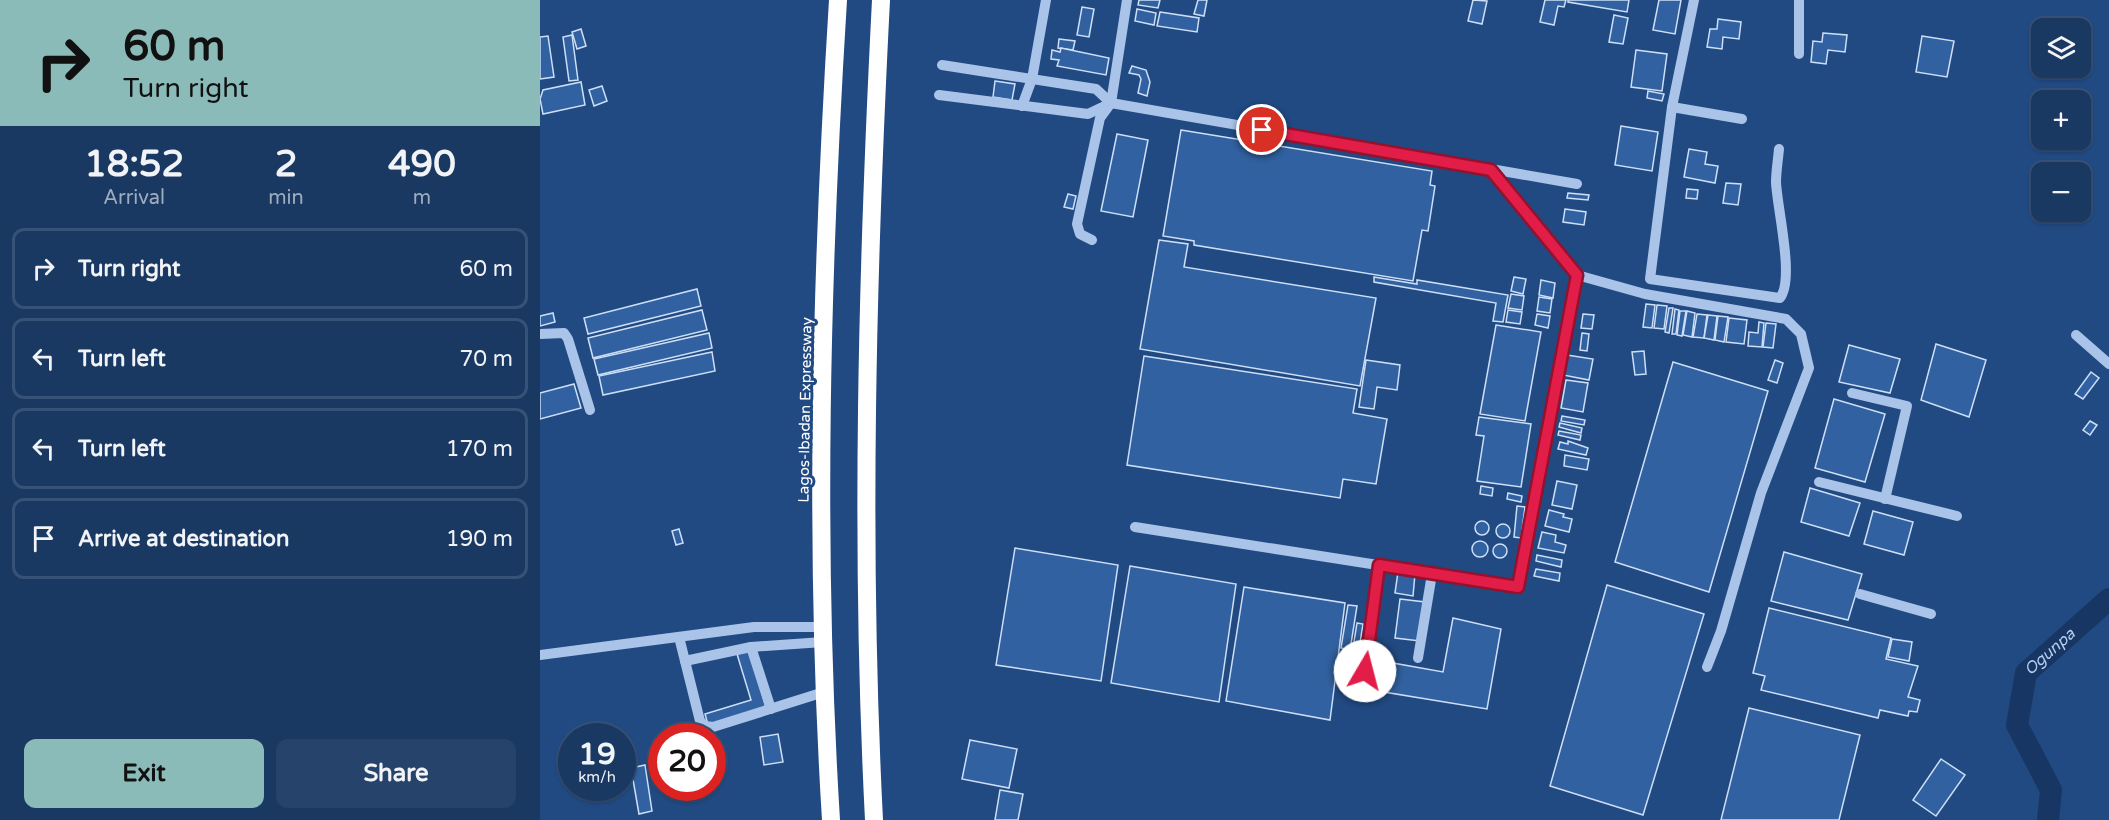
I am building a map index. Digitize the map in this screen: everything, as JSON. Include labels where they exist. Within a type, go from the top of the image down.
[{"type":"highway","name":"Lagos-Ibadan Expressway","points":[[831,820],[824,692],[821,468],[827,202],[838,0]]},
{"type":"highway","points":[[874,820],[867,649],[866,388],[881,0]]},
{"type":"lane","points":[[1022,105],[1032,79],[1046,0]]},
{"type":"lane","points":[[1092,240],[1080,234],[1077,224],[1100,118],[1111,103],[1127,0]]},
{"type":"lane","points":[[1694,0],[1672,107],[1650,279],[1780,298],[1786,291],[1786,274],[1776,180],[1779,149]]},
{"type":"lane","points":[[1799,0],[1799,54]]},
{"type":"lane","points":[[942,66],[1096,89],[1111,103],[1577,184]]},
{"type":"lane","points":[[939,94],[1088,114],[1111,103]]},
{"type":"lane","points":[[1672,107],[1742,119]]},
{"type":"lane","points":[[1491,170],[1577,275],[1645,294],[1786,319],[1801,334],[1809,368],[1761,493],[1721,631],[1707,667]]},
{"type":"lane","points":[[1135,528],[1518,587],[1577,275]]},
{"type":"lane","points":[[540,334],[564,333],[568,339],[590,410]]},
{"type":"lane","points":[[2076,335],[2109,364]]},
{"type":"lane","points":[[1852,393],[1907,406],[1885,499]]},
{"type":"lane","points":[[1819,482],[1957,516]]},
{"type":"lane","points":[[1365,671],[1379,565]]},
{"type":"lane","points":[[1418,658],[1432,574]]},
{"type":"lane","points":[[1860,594],[1931,614]]},
{"type":"lane","points":[[540,655],[754,627],[823,635]]},
{"type":"lane","points":[[685,662],[751,647],[823,635]]},
{"type":"lane","points":[[679,637],[700,721],[705,726],[713,727],[824,692]]},
{"type":"lane","points":[[751,647],[771,709]]},
{"type":"building","points":[[1139,0],[1160,0],[1158,8],[1138,5]]},
{"type":"building","points":[[1198,0],[1207,0],[1204,16],[1194,14]]},
{"type":"building","points":[[1473,0],[1487,1],[1482,24],[1468,21]]},
{"type":"building","points":[[1545,0],[1566,0],[1564,7],[1558,6],[1554,25],[1540,22]]},
{"type":"building","points":[[1568,0],[1629,0],[1627,12],[1568,2]]},
{"type":"building","points":[[1659,0],[1681,0],[1675,34],[1653,30]]},
{"type":"building","points":[[1082,7],[1094,9],[1089,37],[1077,35]]},
{"type":"building","points":[[1137,9],[1156,13],[1154,25],[1135,21]]},
{"type":"building","points":[[1160,12],[1199,18],[1197,32],[1157,26]]},
{"type":"building","points":[[1614,15],[1628,18],[1623,44],[1609,42]]},
{"type":"building","points":[[1718,19],[1741,22],[1739,39],[1723,37],[1722,49],[1707,47],[1710,29],[1717,29]]},
{"type":"building","points":[[581,29],[586,46],[577,49],[572,32]]},
{"type":"building","points":[[1823,33],[1847,35],[1845,52],[1828,50],[1826,64],[1811,62],[1813,41],[1822,42]]},
{"type":"building","points":[[572,35],[578,80],[569,81],[563,37]]},
{"type":"building","points":[[548,36],[554,77],[540,79],[540,37]]},
{"type":"building","points":[[1922,36],[1954,41],[1947,77],[1916,72]]},
{"type":"building","points":[[1059,39],[1075,41],[1073,50],[1058,48]]},
{"type":"building","points":[[1061,48],[1109,58],[1106,75],[1057,66],[1059,60],[1051,59],[1052,50],[1060,52]]},
{"type":"building","points":[[1636,50],[1667,54],[1662,91],[1631,87]]},
{"type":"building","points":[[1132,66],[1146,70],[1150,82],[1147,96],[1138,93],[1141,79],[1139,75],[1129,73]]},
{"type":"building","points":[[995,81],[1015,84],[1012,100],[993,97]]},
{"type":"building","points":[[581,82],[585,105],[543,114],[540,99],[543,90]]},
{"type":"building","points":[[602,86],[607,101],[594,106],[589,90]]},
{"type":"building","points":[[1648,91],[1664,94],[1662,101],[1647,98]]},
{"type":"building","points":[[1621,126],[1658,132],[1652,171],[1615,165]]},
{"type":"building","points":[[1181,130],[1432,171],[1430,185],[1435,186],[1428,231],[1422,230],[1413,281],[1194,245],[1194,241],[1163,236]]},
{"type":"building","points":[[1117,134],[1148,140],[1133,217],[1101,211]]},
{"type":"building","points":[[1689,149],[1707,152],[1705,164],[1718,166],[1715,183],[1684,177]]},
{"type":"building","points":[[1726,183],[1741,184],[1738,205],[1723,203]]},
{"type":"building","points":[[1687,189],[1698,190],[1697,199],[1686,198]]},
{"type":"building","points":[[1568,193],[1589,195],[1588,200],[1567,198]]},
{"type":"building","points":[[1068,194],[1076,196],[1073,209],[1064,207]]},
{"type":"building","points":[[1565,209],[1586,212],[1584,225],[1563,222]]},
{"type":"building","points":[[1159,240],[1188,244],[1184,267],[1376,298],[1360,386],[1140,349]]},
{"type":"building","points":[[1374,277],[1417,284],[1417,280],[1508,295],[1503,322],[1493,321],[1496,303],[1374,282]]},
{"type":"building","points":[[1514,277],[1526,279],[1523,294],[1511,291]]},
{"type":"building","points":[[1541,280],[1555,283],[1553,298],[1539,295]]},
{"type":"building","points":[[697,289],[701,306],[588,334],[584,318]]},
{"type":"building","points":[[1511,294],[1524,296],[1522,310],[1508,308]]},
{"type":"building","points":[[1539,297],[1552,299],[1550,313],[1537,311]]},
{"type":"building","points":[[1646,304],[1655,305],[1652,328],[1643,327]]},
{"type":"building","points":[[1657,305],[1667,306],[1664,329],[1654,328]]},
{"type":"building","points":[[1669,308],[1673,308],[1669,333],[1665,332]]},
{"type":"building","points":[[1675,309],[1679,310],[1676,334],[1672,334]]},
{"type":"building","points":[[702,310],[707,330],[593,358],[588,338]]},
{"type":"building","points":[[1508,310],[1522,312],[1520,324],[1506,322]]},
{"type":"building","points":[[1680,311],[1686,311],[1682,336],[1677,335]]},
{"type":"building","points":[[1687,311],[1695,313],[1692,337],[1683,335]]},
{"type":"building","points":[[553,313],[555,322],[540,326],[540,316]]},
{"type":"building","points":[[1537,314],[1550,316],[1548,328],[1535,325]]},
{"type":"building","points":[[1583,314],[1594,315],[1592,329],[1581,328]]},
{"type":"building","points":[[1697,314],[1707,315],[1704,338],[1693,337]]},
{"type":"building","points":[[1708,315],[1717,316],[1714,340],[1704,338]]},
{"type":"building","points":[[1718,316],[1728,317],[1724,342],[1715,340]]},
{"type":"building","points":[[1729,318],[1747,320],[1744,344],[1726,342]]},
{"type":"building","points":[[1759,322],[1764,323],[1762,347],[1748,346],[1749,332],[1758,333]]},
{"type":"building","points":[[1766,323],[1776,324],[1773,348],[1763,347]]},
{"type":"building","points":[[1496,325],[1541,332],[1525,421],[1480,414]]},
{"type":"building","points":[[709,333],[712,348],[598,375],[594,359]]},
{"type":"building","points":[[1582,333],[1589,334],[1587,351],[1580,350]]},
{"type":"building","points":[[1936,344],[1986,360],[1969,417],[1921,400]]},
{"type":"building","points":[[1849,345],[1900,359],[1890,393],[1839,382]]},
{"type":"building","points":[[1644,351],[1646,374],[1635,375],[1632,352]]},
{"type":"building","points":[[712,352],[715,371],[603,395],[599,376]]},
{"type":"building","points":[[1567,355],[1593,359],[1589,380],[1563,375]]},
{"type":"building","points":[[1144,356],[1357,389],[1353,413],[1387,419],[1376,484],[1343,479],[1340,498],[1127,465]]},
{"type":"building","points":[[1366,360],[1400,365],[1397,390],[1377,387],[1374,409],[1359,407]]},
{"type":"building","points":[[1775,360],[1783,363],[1777,383],[1768,380]]},
{"type":"building","points":[[1673,362],[1768,391],[1709,592],[1615,562]]},
{"type":"building","points":[[2091,372],[2099,378],[2083,399],[2075,394]]},
{"type":"building","points":[[1566,380],[1588,383],[1583,412],[1561,408]]},
{"type":"building","points":[[574,384],[581,408],[540,419],[540,393]]},
{"type":"building","points":[[1834,399],[1885,414],[1865,482],[1815,468]]},
{"type":"building","points":[[1562,416],[1585,420],[1584,425],[1561,421]]},
{"type":"building","points":[[1479,417],[1531,424],[1521,487],[1477,481],[1484,436],[1476,435]]},
{"type":"building","points":[[2090,421],[2097,425],[2090,435],[2083,430]]},
{"type":"building","points":[[1560,423],[1582,428],[1581,433],[1559,427]]},
{"type":"building","points":[[1559,431],[1581,435],[1580,440],[1558,435]]},
{"type":"building","points":[[1568,441],[1588,448],[1586,455],[1558,449],[1560,442],[1568,444]]},
{"type":"building","points":[[1565,455],[1589,459],[1587,470],[1564,466]]},
{"type":"building","points":[[1557,481],[1577,485],[1572,509],[1552,505]]},
{"type":"building","points":[[1481,486],[1493,488],[1492,496],[1480,494]]},
{"type":"building","points":[[1810,488],[1860,503],[1849,536],[1801,522]]},
{"type":"building","points":[[1508,493],[1522,496],[1521,502],[1507,499]]},
{"type":"building","points":[[1517,506],[1525,507],[1521,538],[1514,537]]},
{"type":"building","points":[[1549,510],[1572,519],[1569,532],[1545,526]]},
{"type":"building","points":[[1873,511],[1913,522],[1904,555],[1864,544]]},
{"type":"building","points":[[1479,521],[1485,521],[1489,528],[1485,535],[1479,535],[1475,531],[1475,525]]},
{"type":"building","points":[[1500,524],[1506,524],[1510,531],[1506,538],[1500,538],[1496,534],[1496,528]]},
{"type":"building","points":[[679,529],[683,543],[676,545],[672,531]]},
{"type":"building","points":[[1542,532],[1556,535],[1555,542],[1566,545],[1564,553],[1538,548]]},
{"type":"building","points":[[1480,541],[1488,549],[1480,557],[1472,549]]},
{"type":"building","points":[[1497,544],[1503,544],[1507,551],[1503,558],[1497,558],[1493,554],[1493,548]]},
{"type":"building","points":[[1015,548],[1118,565],[1101,681],[996,665]]},
{"type":"building","points":[[1784,552],[1862,574],[1848,620],[1771,601]]},
{"type":"building","points":[[1537,555],[1562,560],[1561,567],[1536,561]]},
{"type":"building","points":[[1130,566],[1236,584],[1219,702],[1111,683]]},
{"type":"building","points":[[1536,569],[1560,573],[1559,581],[1534,576]]},
{"type":"building","points":[[1398,572],[1415,574],[1413,596],[1395,593]]},
{"type":"building","points":[[1607,585],[1704,614],[1643,815],[1550,786]]},
{"type":"building","points":[[1244,587],[1345,603],[1330,720],[1226,701]]},
{"type":"building","points":[[1400,599],[1425,602],[1420,641],[1395,638]]},
{"type":"building","points":[[1348,605],[1357,606],[1350,650],[1341,648]]},
{"type":"building","points":[[1769,608],[1891,638],[1886,659],[1918,666],[1908,697],[1920,700],[1917,712],[1909,711],[1908,716],[1880,710],[1878,718],[1761,690],[1765,676],[1753,673]]},
{"type":"building","points":[[1453,618],[1501,629],[1487,709],[1384,692],[1387,662],[1443,672]]},
{"type":"building","points":[[1357,623],[1363,624],[1359,649],[1353,648]]},
{"type":"building","points":[[1892,639],[1912,642],[1909,661],[1888,657]]},
{"type":"building","points":[[749,651],[766,707],[714,723],[707,723],[705,714],[751,700],[737,654]]},
{"type":"building","points":[[1346,651],[1366,654],[1363,675],[1342,672]]},
{"type":"building","points":[[1749,708],[1860,735],[1839,820],[1721,820]]},
{"type":"building","points":[[778,734],[783,762],[764,765],[760,737]]},
{"type":"building","points":[[970,740],[1017,749],[1009,788],[962,779]]},
{"type":"building","points":[[1941,759],[1965,775],[1936,816],[1913,800]]},
{"type":"building","points":[[645,765],[648,801],[650,801],[652,811],[639,814],[636,797],[636,767]]},
{"type":"building","points":[[1000,790],[1023,794],[1018,820],[995,820]]},
{"type":"waterway","name":"Ogunpa","points":[[2048,820],[2051,790],[2017,725],[2026,673],[2109,599]]},
{"type":"route","points":[[1262,130],[1491,170],[1577,275],[1518,587],[1379,565],[1365,671]]}]
